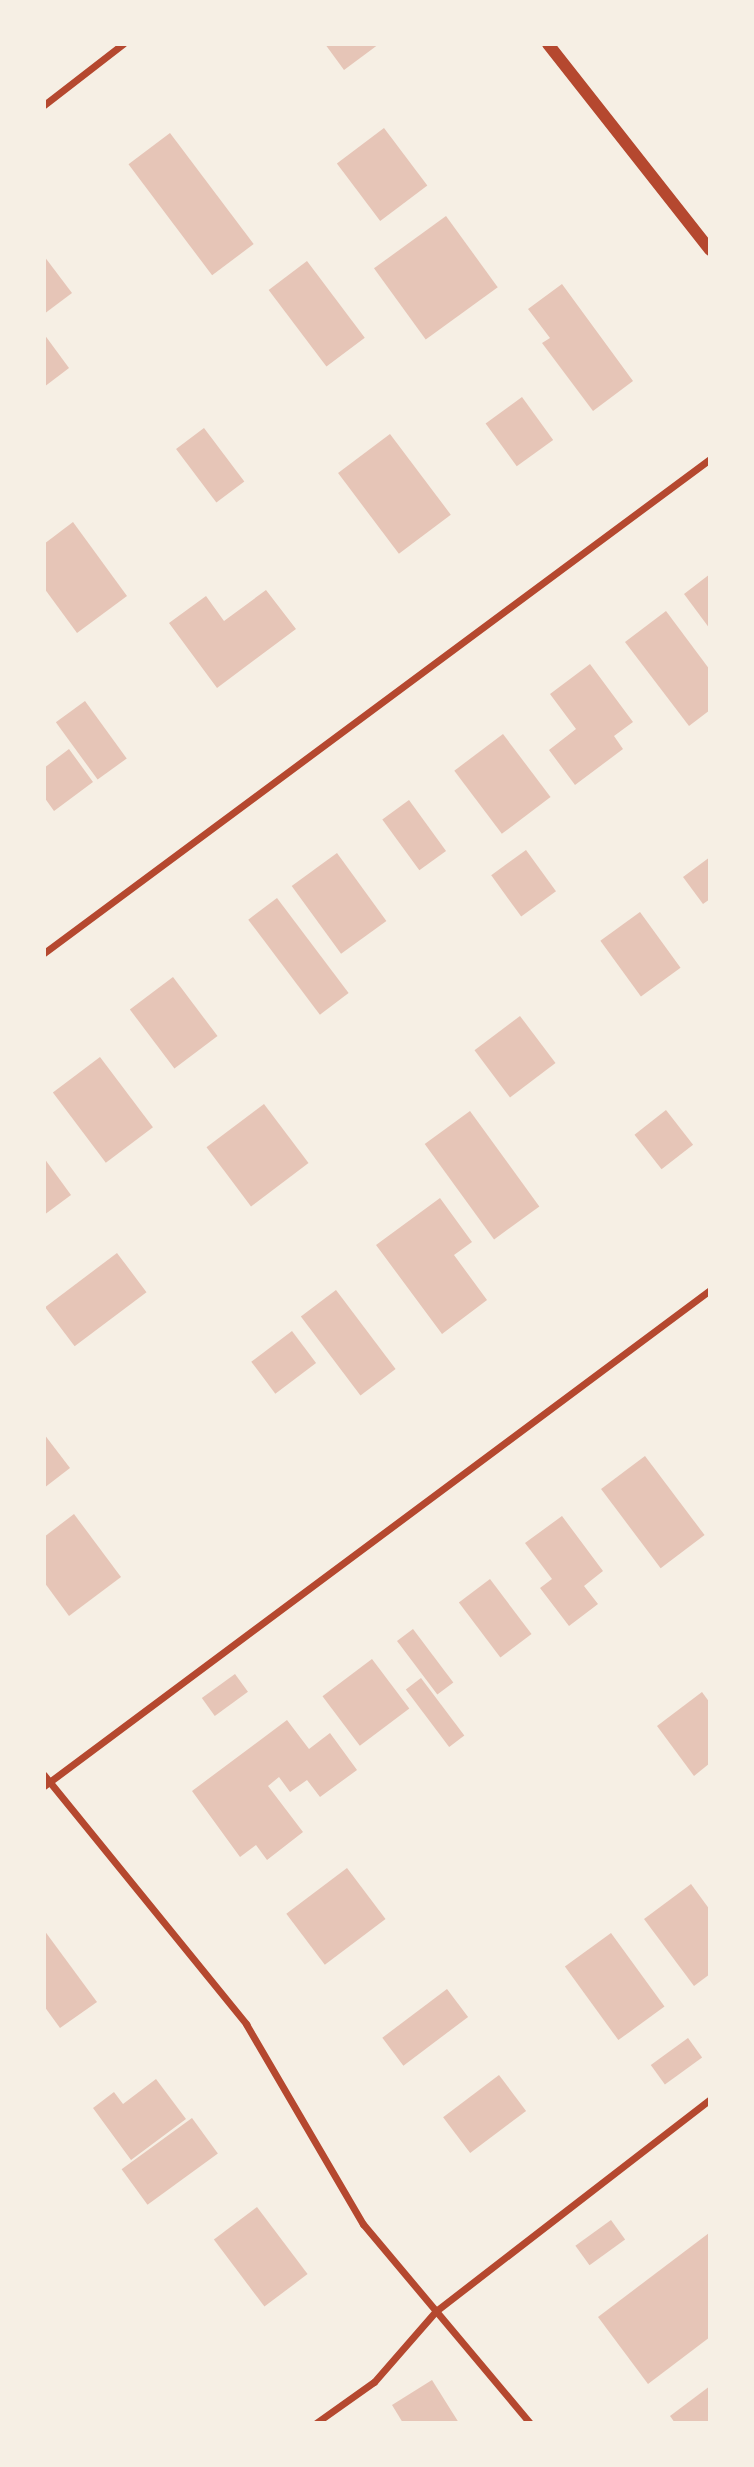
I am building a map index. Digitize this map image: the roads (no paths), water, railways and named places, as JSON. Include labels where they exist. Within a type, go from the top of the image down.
[{"type":"street","points":[[44,106],[123,44]]},
{"type":"street","points":[[548,44],[710,250]]},
{"type":"street","points":[[44,953],[710,459]]},
{"type":"street","points":[[530,2423],[363,2224],[246,2024],[46,1781],[710,1290]]},
{"type":"street","points":[[316,2423],[374,2382],[436,2311],[710,2099]]}]
